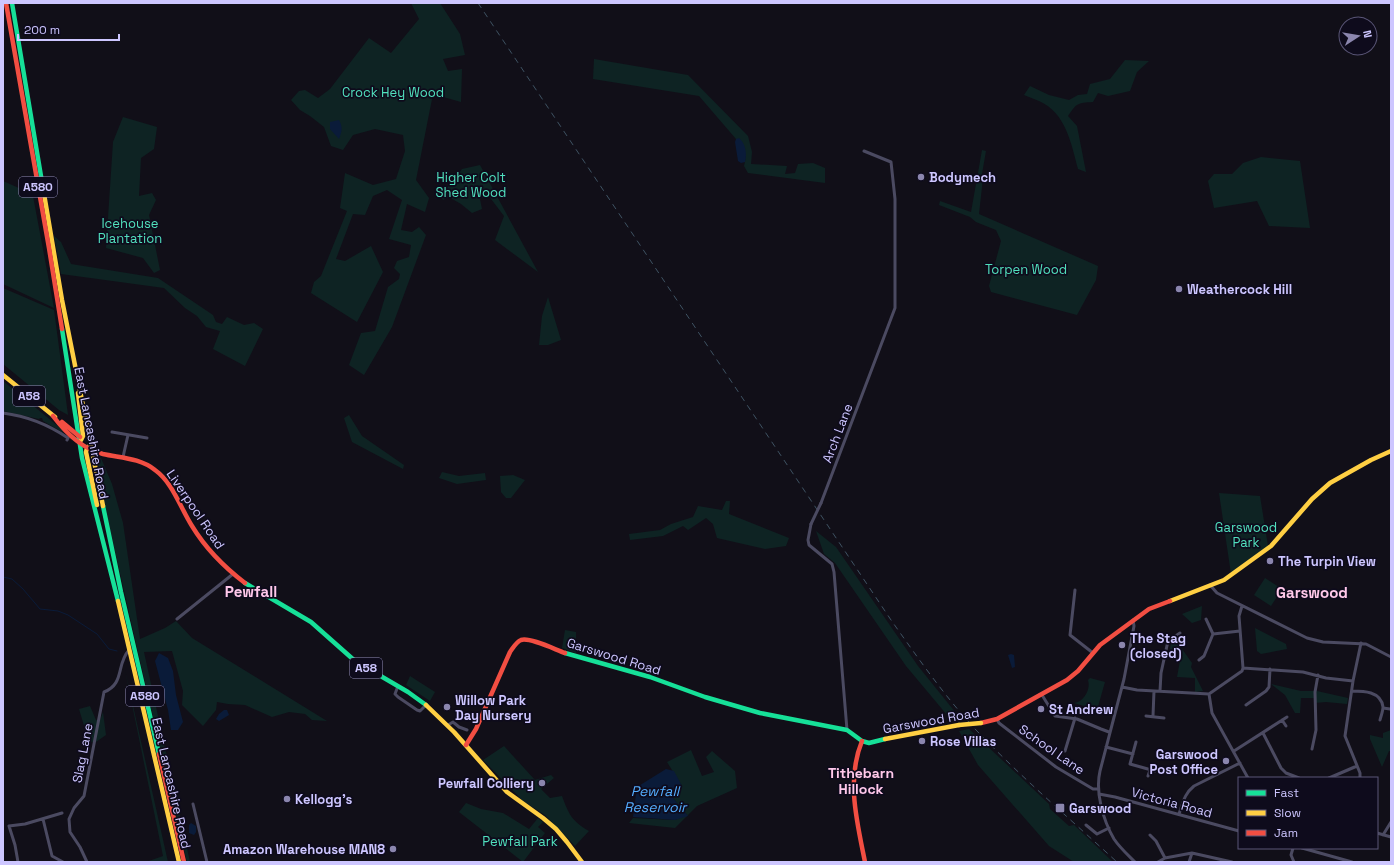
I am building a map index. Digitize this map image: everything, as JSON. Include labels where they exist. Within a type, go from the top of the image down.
[{"type":"main road","name":"East Lancashire Road","points":[[6,3],[49,248],[75,416],[86,474],[184,862]]},
{"type":"main road","name":"East Lancashire Road","points":[[12,3],[62,300],[90,447],[130,647],[179,862]]},
{"type":"main road","name":"A58","points":[[3,375],[62,422],[80,439]]},
{"type":"main road","points":[[78,384],[78,400],[84,436],[80,439]]},
{"type":"main road","name":"A58","points":[[53,416],[66,431],[80,439]]},
{"type":"main road","points":[[62,422],[70,422],[75,416]]},
{"type":"main road","name":"Liverpool Road","points":[[80,439],[90,447],[105,454],[135,459],[145,463],[163,476],[201,540],[217,559],[233,574],[267,597],[312,623],[356,662],[398,686],[426,706],[448,725],[508,793],[550,824],[582,862]]},
{"type":"main road","points":[[90,447],[86,452],[96,500],[98,519]]},
{"type":"main road","name":"Garswood Road","points":[[466,745],[476,729],[510,652],[516,644],[522,640],[529,640],[650,677],[705,697],[760,713],[847,730],[862,741],[869,743],[929,730],[981,723],[997,719],[1042,695],[1072,676],[1108,638],[1148,609],[1224,580],[1267,550],[1279,538],[1305,506],[1330,483],[1371,460],[1391,451]]},
{"type":"main road","points":[[94,462],[96,458],[105,454]]},
{"type":"main road","points":[[862,741],[854,769],[854,804],[866,862]]},
{"type":"street","name":"Arch Lane","points":[[847,730],[834,572],[832,564],[809,545],[808,540],[810,524],[821,503],[895,308],[895,199],[891,162],[864,151]]},
{"type":"street","points":[[3,413],[13,414],[39,422],[63,434],[68,438],[67,440]]},
{"type":"street","points":[[39,422],[40,418]]},
{"type":"street","points":[[112,432],[147,438]]},
{"type":"street","points":[[123,457],[128,435]]},
{"type":"street","points":[[177,619],[233,574]]},
{"type":"street","points":[[1210,585],[1217,592],[1242,606],[1307,638],[1323,642],[1361,643],[1372,646],[1391,658]]},
{"type":"street","points":[[1075,590],[1070,635],[1093,653]]},
{"type":"street","points":[[1122,687],[1137,690],[1209,694],[1242,671],[1239,616],[1242,606]]},
{"type":"street","points":[[1133,620],[1134,626],[1122,687],[1098,777],[1098,789],[1108,827],[1119,846],[1135,862]]},
{"type":"street","points":[[1199,660],[1204,656],[1213,634],[1206,620]]},
{"type":"street","points":[[1213,634],[1240,631]]},
{"type":"street","points":[[1164,645],[1180,633]]},
{"type":"street","points":[[1160,691],[1161,673],[1168,641]]},
{"type":"street","points":[[1360,777],[1360,773],[1345,736],[1353,681],[1361,643]]},
{"type":"street","name":"Slag Lane","points":[[87,862],[80,847],[70,832],[68,819],[74,808],[84,796],[104,692],[111,689],[119,679],[123,656],[130,647]]},
{"type":"street","points":[[1204,656],[1208,659]]},
{"type":"street","points":[[1243,668],[1303,672],[1326,678],[1353,681]]},
{"type":"street","points":[[1245,706],[1266,691],[1269,687],[1270,669]]},
{"type":"street","points":[[1312,749],[1316,730],[1315,692],[1318,676]]},
{"type":"street","points":[[398,686],[395,694],[410,706],[417,710],[420,710],[426,706]]},
{"type":"street","points":[[1153,716],[1154,691]]},
{"type":"street","points":[[1352,691],[1370,692],[1379,699],[1383,708],[1380,720]]},
{"type":"street","points":[[1209,694],[1212,713],[1247,777]]},
{"type":"street","points":[[1042,695],[1055,716],[1075,718],[1110,732]]},
{"type":"street","points":[[1383,708],[1390,709]]},
{"type":"street","points":[[1146,716],[1164,718]]},
{"type":"street","points":[[1234,751],[1262,734],[1287,716]]},
{"type":"street","points":[[1065,751],[1075,718]]},
{"type":"street","name":"School Lane","points":[[997,719],[999,723],[1056,767],[1093,789],[1098,789]]},
{"type":"street","points":[[1282,720],[1286,726]]},
{"type":"street","name":"Liverpool Road","points":[[448,725],[452,722],[459,728],[466,728]]},
{"type":"street","points":[[1262,734],[1286,773],[1296,777]]},
{"type":"street","points":[[1062,743],[1067,744]]},
{"type":"street","points":[[1136,743],[1130,764],[1155,771]]},
{"type":"street","points":[[1106,747],[1133,754]]},
{"type":"street","points":[[1179,814],[1184,798],[1194,786],[1240,763]]},
{"type":"street","points":[[1331,777],[1357,766]]},
{"type":"street","points":[[1148,776],[1150,770]]},
{"type":"street","name":"Victoria Road","points":[[1099,794],[1238,831]]},
{"type":"street","points":[[193,804],[207,862]]},
{"type":"street","points":[[18,862],[15,845],[9,826],[43,819],[62,813]]},
{"type":"street","points":[[43,819],[52,856],[63,862]]},
{"type":"street","points":[[1383,835],[1391,822]]},
{"type":"street","points":[[1093,824],[1088,826],[1096,834],[1108,827]]},
{"type":"street","points":[[1378,833],[1391,837]]},
{"type":"street","points":[[1150,835],[1155,839],[1165,858]]},
{"type":"street","points":[[1293,849],[1292,855],[1294,862]]},
{"type":"street","points":[[1306,849],[1352,862]]},
{"type":"street","points":[[1189,862],[1192,853]]},
{"type":"street","points":[[1158,862],[1165,858],[1192,853],[1232,862]]},
{"type":"green space","name":"Crock Hey Wood","points":[[411,3],[440,3],[460,34],[465,55],[443,59],[448,71],[462,69],[461,102],[433,94],[416,180],[429,198],[425,212],[407,204],[401,230],[412,232],[419,227],[426,235],[392,327],[364,375],[349,365],[361,333],[375,331],[388,287],[399,279],[400,274],[394,268],[397,261],[409,257],[411,245],[389,239],[402,200],[387,190],[373,196],[365,215],[353,214],[336,259],[345,261],[371,246],[383,272],[357,322],[311,293],[314,282],[321,276],[347,211],[340,208],[345,173],[373,185],[396,179],[405,151],[403,135],[375,129],[353,135],[343,150],[331,146],[324,127],[300,110],[291,100],[299,91],[305,90],[318,98],[330,89],[369,38],[391,53],[419,19]]},
{"type":"green space","points":[[594,59],[688,75],[748,136],[752,152],[751,164],[787,166],[785,174],[795,173],[798,164],[813,163],[825,168],[825,183],[748,173],[744,166],[745,152],[739,139],[736,139],[699,96],[593,79]]},
{"type":"green space","points":[[1125,60],[1149,61],[1137,72],[1130,91],[1108,96],[1098,93],[1093,102],[1078,104],[1073,108],[1068,116],[1077,126],[1086,172],[1078,169],[1070,139],[1056,113],[1048,106],[1024,95],[1030,86],[1049,95],[1069,100],[1078,95],[1087,94],[1090,84],[1110,79]]},
{"type":"green space","name":"Icehouse Plantation","points":[[123,117],[157,127],[154,149],[141,158],[139,196],[152,193],[156,200],[149,215],[160,270],[154,273],[143,258],[106,248],[113,142]]},
{"type":"green space","name":"Torpen Wood","points":[[982,150],[986,151],[982,174],[983,178],[979,214],[1098,266],[1096,280],[1077,315],[991,292],[989,286],[1001,241],[996,230],[976,222],[970,217],[939,205],[940,201],[971,212]]},
{"type":"green space","points":[[1261,157],[1300,161],[1310,228],[1269,226],[1257,201],[1214,208],[1208,181],[1214,174],[1232,174],[1243,163]]},
{"type":"green space","name":"Higher Colt Shed Wood","points":[[480,165],[538,272],[495,240],[504,216],[488,195],[480,199],[482,209],[472,213],[449,197],[443,200],[439,192],[447,188],[462,169]]},
{"type":"green space","points":[[3,181],[28,192],[33,196],[54,308],[3,284]]},
{"type":"green space","points":[[54,236],[61,242],[71,264],[158,278],[213,315],[216,322],[222,324],[227,317],[244,325],[254,323],[263,329],[245,366],[213,349],[220,331],[206,327],[197,316],[185,308],[164,288],[61,274]]},
{"type":"green space","points":[[3,288],[54,310],[68,415],[59,410],[3,364]]},
{"type":"green space","points":[[548,297],[561,340],[548,345],[539,345],[542,316]]},
{"type":"green space","points":[[3,381],[64,431],[62,432],[43,421],[42,418],[39,419],[3,411]]},
{"type":"green space","points":[[349,415],[362,436],[404,465],[403,469],[352,442],[344,418]]},
{"type":"green space","points":[[99,458],[101,458],[112,484],[123,523],[140,639],[165,628],[176,621],[192,638],[327,721],[312,720],[305,714],[289,712],[272,717],[245,705],[217,702],[216,710],[203,726],[182,705],[183,691],[172,651],[144,652],[190,862],[187,862],[114,547],[101,488],[98,465]]},
{"type":"green space","points":[[442,472],[459,476],[485,473],[486,480],[457,484],[439,478]]},
{"type":"green space","points":[[513,475],[525,480],[511,498],[506,498],[501,492],[500,476]]},
{"type":"green space","name":"Garswood Park","points":[[1219,493],[1260,496],[1268,546],[1231,574]]},
{"type":"green space","points":[[726,501],[730,501],[729,514],[789,538],[786,546],[765,549],[717,538],[713,524],[706,518],[688,530],[683,526],[663,536],[630,540],[629,534],[660,530],[671,524],[693,517],[698,506],[722,510]]},
{"type":"green space","points":[[816,531],[836,547],[918,666],[960,718],[952,721],[906,666],[835,563],[824,554]]},
{"type":"green space","points":[[1265,578],[1282,589],[1271,606],[1254,595]]},
{"type":"green space","points":[[1202,606],[1201,620],[1192,623],[1182,614]]},
{"type":"green space","points":[[1255,628],[1286,644],[1287,649],[1261,654],[1257,651]]},
{"type":"green space","points":[[565,630],[576,632],[576,653],[562,648]]},
{"type":"green space","points":[[1175,639],[1192,663],[1191,667],[1203,691],[1195,692],[1195,678],[1177,677],[1181,655],[1177,651],[1170,649],[1171,642]]},
{"type":"green space","points":[[125,670],[168,862],[146,862],[163,856]]},
{"type":"green space","points":[[410,676],[435,692],[430,701],[406,685]]},
{"type":"green space","points":[[1090,678],[1105,682],[1097,710],[1074,703],[1084,698],[1088,691],[1088,680]]},
{"type":"green space","points":[[1271,684],[1301,691],[1317,691],[1348,698],[1347,704],[1326,702],[1314,703],[1314,698],[1301,698],[1300,713],[1295,713],[1285,695]]},
{"type":"green space","points":[[90,706],[96,720],[100,720],[103,712],[106,735],[96,742],[92,742],[88,739],[79,709]]},
{"type":"green space","points":[[969,729],[1049,804],[1050,809],[1069,826],[1074,825],[1113,862],[1074,862],[1049,846],[978,765],[959,731]]},
{"type":"green space","points":[[1391,730],[1391,751],[1389,751],[1382,767],[1370,739],[1370,735],[1383,738],[1383,733]]},
{"type":"green space","points":[[504,746],[535,780],[551,775],[554,778],[541,789],[550,798],[562,796],[575,821],[589,831],[575,846],[545,815],[523,801],[483,760]]},
{"type":"green space","points":[[691,750],[702,776],[714,772],[706,757],[712,751],[735,771],[737,788],[697,806],[675,828],[629,823],[633,818],[675,820],[687,815],[673,798],[682,786],[667,762]]},
{"type":"green space","name":"Pewfall Park","points":[[466,803],[481,809],[503,813],[529,829],[538,818],[543,822],[538,827],[545,833],[523,862],[459,812]]},
{"type":"water","points":[[339,120],[342,129],[339,139],[330,129],[330,122]]},
{"type":"water","points":[[739,138],[745,146],[746,152],[745,162],[741,163],[738,161],[735,142],[736,139]]},
{"type":"water","points":[[159,653],[168,658],[173,671],[176,695],[183,722],[178,730],[171,730],[168,710],[155,661]]},
{"type":"water","points":[[1008,655],[1014,655],[1015,667],[1012,668]]},
{"type":"water","points":[[224,710],[227,710],[229,715],[219,721],[216,719]]},
{"type":"water","name":"Pewfall Reservoir","points":[[666,769],[674,771],[682,786],[673,798],[688,816],[675,820],[633,817],[637,787]]},
{"type":"water","points":[[191,823],[196,826],[196,832],[194,835],[189,833],[189,825]]},
{"type":"waterway","points":[[3,577],[12,579],[23,589],[40,609],[58,611],[68,615],[97,634],[109,649],[117,651]]},
{"type":"railway","points":[[478,3],[891,620],[932,677],[977,731],[1046,798],[1117,862]]},
{"type":"traffic: fast","points":[[12,3],[43,188]]},
{"type":"traffic: fast","points":[[62,329],[82,458],[118,601]]},
{"type":"traffic: fast","points":[[103,506],[121,592],[159,754]]},
{"type":"traffic: fast","points":[[245,583],[311,622],[355,661],[408,692],[426,705]]},
{"type":"traffic: fast","points":[[565,653],[650,677],[705,697],[760,713],[847,730],[862,741],[869,743],[885,739]]},
{"type":"traffic: slow","points":[[43,188],[62,300],[103,506]]},
{"type":"traffic: slow","points":[[3,375],[55,417]]},
{"type":"traffic: slow","points":[[78,393],[83,436],[81,440]]},
{"type":"traffic: slow","points":[[90,445],[86,452],[97,505]]},
{"type":"traffic: slow","points":[[1170,601],[1224,580],[1271,546],[1312,499],[1330,483],[1371,460],[1391,451]]},
{"type":"traffic: slow","points":[[118,601],[179,862]]},
{"type":"traffic: slow","points":[[426,705],[454,732],[507,792],[556,829],[582,862]]},
{"type":"traffic: slow","points":[[959,725],[981,723]]},
{"type":"traffic: slow","points":[[885,739],[959,725]]},
{"type":"traffic: jam","points":[[6,3],[62,329]]},
{"type":"traffic: jam","points":[[53,416],[69,434],[88,448],[103,454],[143,463],[161,475],[171,488],[192,526],[209,550],[230,571],[245,583]]},
{"type":"traffic: jam","points":[[62,422],[80,437]]},
{"type":"traffic: jam","points":[[981,723],[997,719],[1067,680],[1078,671],[1100,645],[1149,609],[1170,601]]},
{"type":"traffic: jam","points":[[466,745],[476,729],[510,652],[518,642],[521,640],[530,640],[565,653]]},
{"type":"traffic: jam","points":[[862,741],[857,756],[854,801],[865,862]]},
{"type":"traffic: jam","points":[[159,754],[184,862]]},
{"type":"place","name":"Bodymech","points":[[921,177]]},
{"type":"place","name":"Weathercock Hill","points":[[1179,289]]},
{"type":"place","name":"The Turpin View","points":[[1270,561]]},
{"type":"place","name":"The Stag (closed)","points":[[1122,645]]},
{"type":"place","name":"Willow Park Day Nursery","points":[[447,707]]},
{"type":"place","name":"St Andrew","points":[[1041,709]]},
{"type":"place","name":"Rose Villas","points":[[922,741]]},
{"type":"place","name":"Garswood Post Office","points":[[1226,761]]},
{"type":"place","name":"Pewfall Colliery","points":[[542,783]]},
{"type":"place","name":"Kellogg's","points":[[287,799]]},
{"type":"place","name":"Garswood","points":[[1060,808]]},
{"type":"place","name":"Amazon Warehouse MAN8","points":[[393,849]]},
{"type":"district","name":"Pewfall","points":[[251,592]]},
{"type":"district","name":"Garswood","points":[[1312,593]]},
{"type":"district","name":"Tithebarn Hillock","points":[[861,782]]}]
